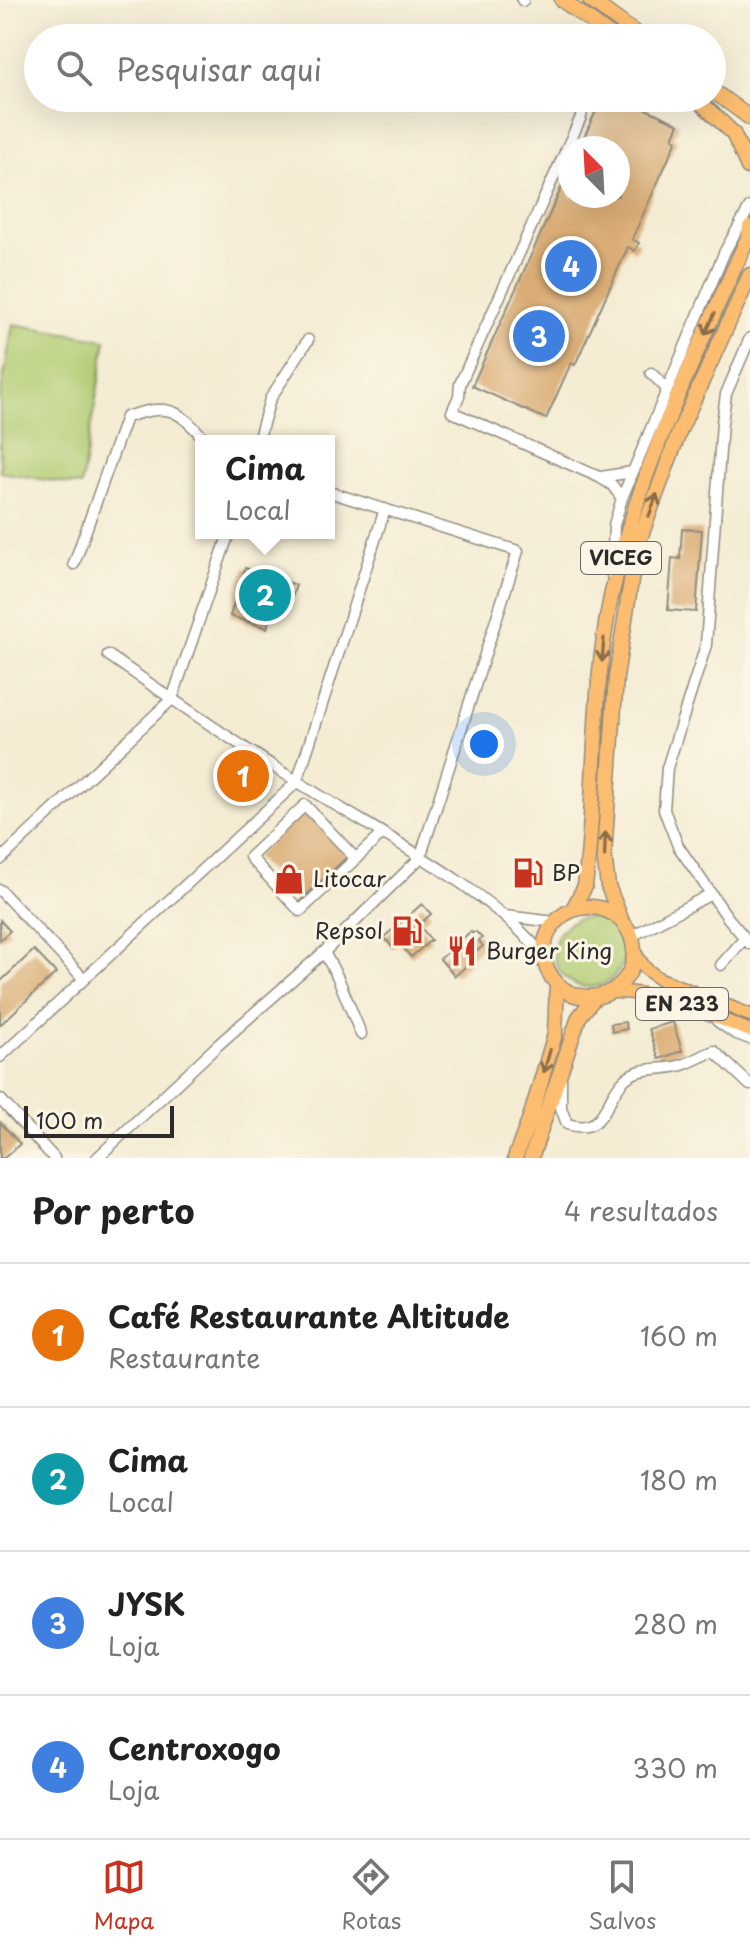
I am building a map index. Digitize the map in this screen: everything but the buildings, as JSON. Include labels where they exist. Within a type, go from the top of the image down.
[{"type":"highway","points":[[562,0],[595,24]]},
{"type":"highway","points":[[590,0],[623,24]]},
{"type":"highway","points":[[726,100],[750,118]]},
{"type":"highway","points":[[711,112],[733,133],[749,161],[750,183]]},
{"type":"highway","name":"VICEG","points":[[573,909],[585,886],[599,698],[611,596],[627,533],[650,464],[750,227]]},
{"type":"highway","name":"VICEG","points":[[621,919],[608,886],[604,855],[616,677],[636,549],[680,430],[750,275]]},
{"type":"highway","points":[[599,907],[621,919],[632,936],[635,953],[628,976],[610,992],[595,997],[581,997],[557,984],[550,976],[543,955],[548,932],[555,922],[573,909],[599,907]]},
{"type":"highway","points":[[515,1158],[555,1034],[557,984]]},
{"type":"highway","points":[[531,1158],[579,1017],[595,997]]},
{"type":"main road","name":"EN 233","points":[[635,953],[645,968],[658,978],[750,1015]]},
{"type":"main road","name":"EN 233","points":[[610,992],[629,991],[661,996],[750,1031]]},
{"type":"street","points":[[582,112],[460,384],[452,412],[599,477],[612,485],[622,498]]},
{"type":"street","points":[[611,596],[614,525],[622,498],[725,251],[750,207]]},
{"type":"street","points":[[721,965],[748,941],[678,846],[664,810],[667,768],[706,645],[726,394],[750,338]]},
{"type":"street","points":[[260,435],[270,399],[308,340]]},
{"type":"street","points":[[667,389],[651,373],[673,374]]},
{"type":"street","points":[[74,564],[126,417],[152,409],[175,411],[200,435]]},
{"type":"street","points":[[599,477],[632,472]]},
{"type":"street","points":[[97,1158],[219,1044],[324,952],[420,858],[518,551],[335,494]]},
{"type":"street","points":[[0,1057],[297,782],[385,509]]},
{"type":"street","points":[[0,860],[172,699],[227,539]]},
{"type":"street","points":[[108,655],[297,782],[420,858],[504,916],[543,955]]},
{"type":"street","points":[[356,859],[305,805],[250,857],[300,911],[356,859],[382,834]]},
{"type":"street","points":[[0,890],[84,979]]},
{"type":"street","points":[[632,936],[711,894]]},
{"type":"street","points":[[504,916],[555,922]]},
{"type":"street","points":[[324,952],[361,1034]]},
{"type":"street","points":[[709,1015],[734,1033],[750,1039]]},
{"type":"street","points":[[562,1065],[561,1108],[567,1124],[582,1129],[595,1124],[623,1081],[634,1073],[684,1065],[714,1051],[750,1085]]},
{"type":"street","points":[[0,1100],[54,1158]]},
{"type":"street","points":[[35,1158],[46,1148]]},
{"type":"green space","points":[[13,324],[106,340],[81,486],[0,472],[0,398]]},
{"type":"green space","points":[[589,917],[614,927],[624,952],[614,977],[589,987],[564,977],[554,952],[564,927]]},
{"type":"place","name":"Centroxogo","points":[[571,266]]},
{"type":"place","name":"JYSK","points":[[539,336]]},
{"type":"place","name":"Cima","points":[[265,595]]},
{"type":"place","name":"Café Restaurante Altitude","points":[[243,776]]},
{"type":"place","name":"BP","points":[[528,873]]},
{"type":"place","name":"Litocar","points":[[289,879]]},
{"type":"place","name":"Repsol","points":[[407,931]]},
{"type":"place","name":"Burger King","points":[[462,951]]}]
